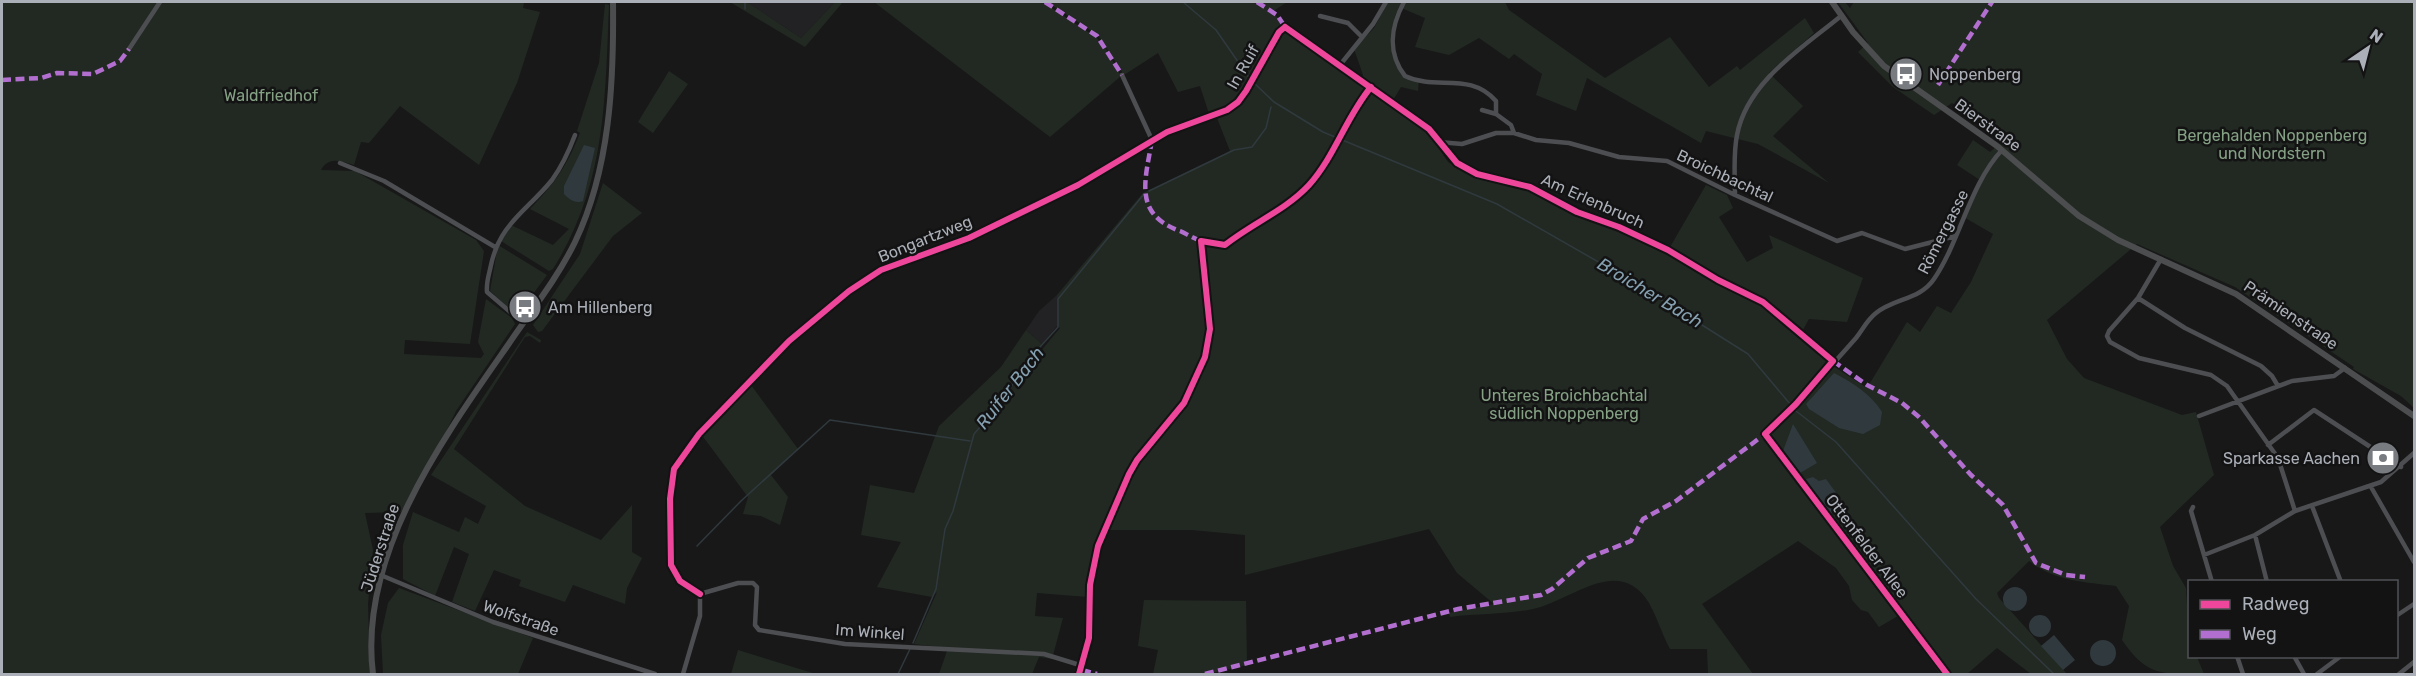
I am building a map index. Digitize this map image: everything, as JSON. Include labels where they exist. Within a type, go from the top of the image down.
[{"type":"main road","name":"Jüderstraße","points":[[373,675],[374,622],[383,576],[405,512],[426,469],[574,244],[597,179],[607,125],[613,2]]},
{"type":"main road","name":"Bierstraße","points":[[1832,2],[1867,49],[1892,73],[2002,150],[2079,216],[2110,236],[2144,252]]},
{"type":"main road","name":"Prämienstraße","points":[[2144,252],[2236,294],[2415,416]]},
{"type":"street","points":[[129,49],[160,2]]},
{"type":"street","points":[[1340,65],[1386,2]]},
{"type":"street","points":[[1404,2],[1395,18],[1392,46],[1405,76],[1431,83],[1461,81],[1473,86],[1496,101],[1496,114]]},
{"type":"street","points":[[1320,16],[1338,17],[1362,37]]},
{"type":"street","points":[[1735,195],[1737,135],[1750,101],[1772,73],[1841,16]]},
{"type":"street","name":"Am Erlenbruch","points":[[1285,27],[1429,129],[1457,163],[1477,174],[1530,187],[1577,212],[1631,232],[1763,302],[1833,361]]},
{"type":"street","name":"In Ruif","points":[[1152,140],[1167,132],[1227,110],[1238,102],[1279,32],[1285,27]]},
{"type":"street","points":[[1122,75],[1152,140]]},
{"type":"street","points":[[1482,110],[1496,114],[1511,125],[1514,133]]},
{"type":"street","name":"Broichbachtal","points":[[1439,142],[1462,144],[1496,133],[1514,133],[1536,140],[1569,143],[1619,157],[1667,161],[1735,195],[1837,241],[1862,233],[1905,249],[1930,245],[1956,236]]},
{"type":"street","points":[[523,323],[487,292],[486,284],[495,247],[511,221],[551,180],[564,162],[575,135]]},
{"type":"street","name":"Bongartzweg","points":[[700,594],[680,581],[671,565],[671,483],[674,469],[684,451],[789,341],[849,291],[897,262],[969,238],[1078,185],[1152,140]]},
{"type":"street","name":"Römergasse","points":[[1765,434],[1796,404],[1874,314],[1890,303],[1911,298],[1926,289],[1956,236],[1984,178],[2002,150]]},
{"type":"street","points":[[340,163],[384,181],[495,247]]},
{"type":"street","points":[[2161,258],[2138,298],[2109,331],[2107,336],[2110,342],[2139,358],[2211,375],[2228,386],[2284,472],[2295,511]]},
{"type":"street","points":[[2138,298],[2185,328],[2261,366],[2272,376],[2277,386]]},
{"type":"street","points":[[2199,416],[2277,386],[2334,376],[2345,368]]},
{"type":"street","points":[[2268,445],[2314,410],[2401,467]]},
{"type":"street","name":"Ottenfelder Allee","points":[[1765,434],[1947,675]]},
{"type":"street","points":[[2204,555],[2255,535],[2295,511],[2371,487],[2401,467],[2415,453]]},
{"type":"street","points":[[2371,487],[2415,562]]},
{"type":"street","points":[[2312,506],[2340,580]]},
{"type":"street","points":[[2193,507],[2191,511],[2211,580]]},
{"type":"street","points":[[2255,535],[2266,580]]},
{"type":"street","name":"Wolfstraße","points":[[383,576],[493,622],[655,675]]},
{"type":"street","name":"Im Winkel","points":[[700,594],[738,583],[753,583],[757,587],[755,625],[759,630],[845,644],[1044,654],[1083,666]]},
{"type":"street","points":[[683,675],[700,616],[700,594]]},
{"type":"street","points":[[1079,675],[1089,638],[1090,597]]},
{"type":"street","points":[[2398,615],[2415,604]]},
{"type":"street","points":[[2237,658],[2243,675]]},
{"type":"street","points":[[2295,658],[2304,675]]},
{"type":"street","points":[[2317,675],[2340,658]]},
{"type":"street","points":[[2399,675],[2415,662]]},
{"type":"shaded area","points":[[747,2],[835,2],[801,38]]},
{"type":"shaded area","points":[[584,145],[595,148],[583,201],[577,202],[564,194],[564,186]]},
{"type":"shaded area","points":[[1057,295],[1057,326],[1042,344],[1026,330],[1039,311]]},
{"type":"shaded area","points":[[1834,373],[1855,385],[1873,400],[1882,412],[1880,425],[1863,434],[1839,428],[1809,409],[1806,404]]},
{"type":"shaded area","points":[[1793,424],[1817,463],[1800,473],[1783,451]]},
{"type":"shaded area","points":[[1813,477],[1819,481],[1826,479],[1845,505],[1830,514],[1806,479]]},
{"type":"shaded area","points":[[2015,587],[2024,590],[2027,599],[2024,608],[2015,611],[2006,608],[2003,599],[2006,590]]},
{"type":"shaded area","points":[[2036,615],[2044,615],[2051,622],[2051,630],[2044,637],[2036,637],[2029,630],[2029,622]]},
{"type":"shaded area","points":[[2054,635],[2075,660],[2063,670],[2041,646]]},
{"type":"shaded area","points":[[2103,640],[2112,644],[2116,653],[2112,662],[2103,666],[2094,662],[2090,653],[2094,644]]},
{"type":"green space","name":"Waldfriedhof","points":[[2,2],[524,2],[523,8],[540,12],[517,83],[479,165],[400,106],[369,143],[361,142],[354,165],[332,161],[321,170],[355,171],[476,240],[484,251],[470,344],[405,340],[404,354],[481,358],[484,354],[478,342],[486,299],[512,318],[515,324],[456,411],[433,459],[401,512],[365,513],[373,550],[368,604],[370,674],[2,674]]},
{"type":"green space","points":[[730,2],[747,2],[801,38],[835,2],[843,2],[805,47]]},
{"type":"green space","points":[[874,2],[1042,2],[1096,37],[1106,49],[1121,76],[1050,137]]},
{"type":"green space","points":[[1047,2],[1287,2],[1272,12],[1283,23],[1283,28],[1360,83],[1363,75],[1354,49],[1374,28],[1388,2],[1505,2],[1509,10],[1605,78],[1670,37],[1709,87],[1737,66],[1740,70],[1805,18],[1814,33],[1769,73],[1803,106],[1773,136],[1829,183],[1758,144],[1706,131],[1701,143],[1587,78],[1576,111],[1536,95],[1542,74],[1514,54],[1509,59],[1479,38],[1449,55],[1415,47],[1425,18],[1399,7],[1393,25],[1393,42],[1406,76],[1419,79],[1418,91],[1401,87],[1390,105],[1429,134],[1448,162],[1473,177],[1528,190],[1666,254],[1706,185],[1727,195],[1733,208],[1719,217],[1747,262],[1773,248],[1769,235],[1863,278],[1847,322],[1809,319],[1800,335],[1827,362],[1867,388],[1907,322],[1920,332],[1937,306],[1951,313],[1971,282],[1993,234],[1962,216],[1980,180],[1957,165],[1973,140],[1990,152],[2006,138],[1952,103],[1934,115],[1893,87],[1858,52],[1868,43],[1838,2],[1845,2],[1850,8],[1854,2],[2414,2],[2414,408],[2401,396],[2353,369],[2354,367],[2235,287],[2137,244],[2047,320],[2067,359],[2084,378],[2182,415],[2196,412],[2214,475],[2160,527],[2173,566],[2186,588],[2188,658],[2197,658],[2204,674],[2165,673],[2147,667],[2131,652],[2122,640],[2129,606],[2116,586],[2060,577],[2029,561],[1997,593],[2067,674],[2031,674],[1997,648],[1967,674],[1940,674],[1898,616],[1879,627],[1868,612],[1861,610],[1852,600],[1849,586],[1836,568],[1798,541],[1702,604],[1753,674],[1708,674],[1707,649],[1670,649],[1649,603],[1637,589],[1624,582],[1611,581],[1596,584],[1537,608],[1450,617],[1449,613],[1494,604],[1457,573],[1429,529],[1245,575],[1245,535],[1192,530],[1109,530],[1094,564],[1088,597],[1037,593],[1035,616],[1063,618],[1052,659],[1039,657],[1032,674],[939,674],[948,648],[914,644],[937,592],[932,597],[877,587],[901,542],[861,535],[870,485],[914,493],[939,426],[1001,367],[1026,330],[1042,344],[1040,352],[1060,328],[1057,326],[1057,295],[1143,193],[1230,151],[1217,118],[1211,120],[1200,86],[1178,92],[1158,53],[1124,75],[1098,35]]},
{"type":"green space","points":[[605,4],[609,5],[606,75],[593,173],[584,205],[570,237],[553,269],[549,271],[501,241],[511,225],[553,245],[569,229],[530,209],[559,174],[580,133],[577,131],[599,63]]},
{"type":"green space","points":[[669,71],[688,84],[653,133],[638,122]]},
{"type":"green space","points":[[603,183],[642,213],[613,236],[542,331],[538,332],[533,325],[580,254]]},
{"type":"green space","points":[[498,245],[547,275],[519,313],[513,312],[490,291]]},
{"type":"green space","points":[[527,332],[541,340],[540,343],[530,336],[525,337],[454,449],[525,506],[601,540],[632,505],[632,552],[642,558],[627,588],[625,604],[573,585],[565,602],[519,586],[521,580],[494,570],[475,611],[452,602],[469,554],[454,547],[435,596],[403,579],[403,545],[413,512],[459,532],[465,517],[478,524],[486,506],[431,475]]},
{"type":"green space","points":[[751,385],[798,449],[771,475],[788,497],[780,525],[761,516],[743,514],[748,497],[701,434]]},
{"type":"green space","points":[[399,588],[533,638],[518,674],[383,674],[381,635],[388,603]]},
{"type":"green space","points":[[1144,600],[1246,601],[1247,665],[1207,674],[1153,674],[1158,650],[1138,646]]},
{"type":"green space","points":[[738,650],[816,674],[731,674]]},
{"type":"waterway","points":[[745,2],[745,9]]},
{"type":"waterway","name":"Broicher Bach","points":[[1183,2],[1216,30],[1250,79]]},
{"type":"waterway","name":"Broicher Bach","points":[[1253,82],[1274,102],[1323,132],[1497,204],[1637,284],[1748,354],[1796,411],[1836,442],[1976,599],[2054,674]]},
{"type":"waterway","name":"Ruifer Bach","points":[[1149,191],[1234,150],[1252,147],[1266,128],[1271,107]]},
{"type":"waterway","name":"Ruifer Bach","points":[[913,643],[936,589],[945,529],[953,511],[974,434],[999,405],[1031,357],[1058,327],[1058,299],[1144,194]]},
{"type":"waterway","points":[[697,546],[741,501],[830,420],[970,441]]},
{"type":"waterway","name":"Ruifer Bach","points":[[898,674],[910,649]]},
{"type":"marked path","points":[[1045,2],[1097,36],[1122,75]]},
{"type":"marked path","points":[[1257,2],[1277,15],[1285,27]]},
{"type":"marked path","points":[[1938,85],[1992,2]]},
{"type":"marked path","points":[[2,80],[41,78],[57,73],[93,74],[120,61],[129,49]]},
{"type":"marked path","points":[[1152,140],[1145,182],[1149,206],[1165,224],[1207,242]]},
{"type":"marked path","points":[[1833,361],[1867,385],[1902,403],[1919,417],[1971,475],[2003,505],[2036,563],[2066,575],[2085,577]]},
{"type":"marked path","points":[[1205,674],[1458,609],[1541,595],[1552,589],[1588,558],[1631,541],[1643,519],[1676,501],[1765,434]]},
{"type":"marked path","points":[[1082,670],[1097,674]]},
{"type":"cycle path","points":[[1285,27],[1429,129],[1457,163],[1477,174],[1530,187],[1577,212],[1619,227],[1668,250],[1718,280],[1763,302],[1833,361],[1796,404],[1765,434],[1947,674]]},
{"type":"cycle path","points":[[700,594],[680,581],[671,565],[670,499],[674,469],[699,434],[789,341],[849,291],[881,270],[969,238],[1078,185],[1167,132],[1227,110],[1238,102],[1246,91],[1279,32],[1285,27]]},
{"type":"cycle path","points":[[1079,674],[1089,638],[1090,585],[1098,546],[1129,474],[1137,460],[1184,403],[1205,357],[1210,329],[1201,241],[1225,245],[1300,194],[1326,162],[1354,111],[1371,87]]},
{"type":"place","name":"Noppenberg","points":[[1906,74]]},
{"type":"place","name":"Am Hillenberg","points":[[525,307]]},
{"type":"place","name":"Sparkasse Aachen","points":[[2383,458]]},
{"type":"park label","name":"Bergehalden Noppenberg und Nordstern","points":[[2272,144]]},
{"type":"park label","name":"Unteres Broichbachtal südlich Noppenberg","points":[[1564,404]]}]
